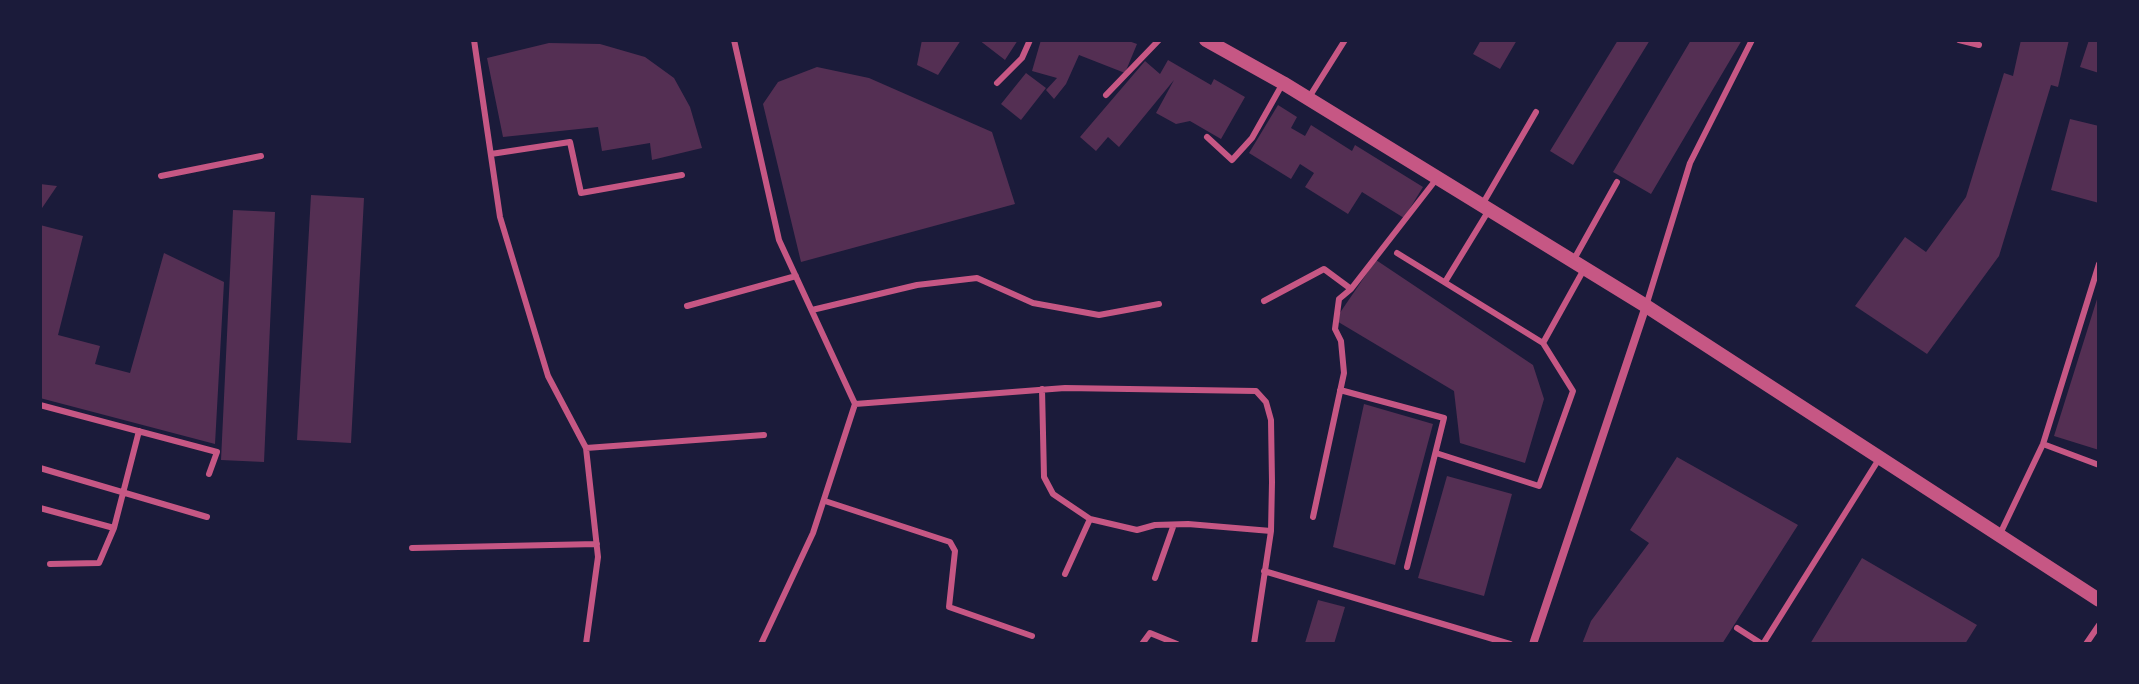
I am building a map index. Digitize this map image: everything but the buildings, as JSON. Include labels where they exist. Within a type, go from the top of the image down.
[{"type":"street","points":[[1206,40],[1283,83],[1646,306],[2099,600]]},
{"type":"street","points":[[1533,644],[1646,306]]},
{"type":"lane","points":[[474,40],[500,217],[548,376],[586,448],[597,544],[586,644]]},
{"type":"lane","points":[[734,40],[779,240],[855,404],[825,501],[761,644]]},
{"type":"lane","points":[[997,83],[1022,58],[1030,40]]},
{"type":"lane","points":[[1106,95],[1159,40]]},
{"type":"lane","points":[[1308,99],[1345,40]]},
{"type":"lane","points":[[1646,306],[1690,163],[1752,40]]},
{"type":"lane","points":[[1959,40],[1979,45]]},
{"type":"lane","points":[[1207,137],[1232,160],[1252,138],[1283,83]]},
{"type":"lane","points":[[1445,282],[1536,112]]},
{"type":"lane","points":[[491,154],[570,142],[581,193],[682,175]]},
{"type":"lane","points":[[161,176],[261,156]]},
{"type":"lane","points":[[1313,517],[1344,373],[1335,318],[1339,299],[1351,289],[1438,177]]},
{"type":"lane","points":[[1543,343],[1617,182]]},
{"type":"lane","points":[[1397,253],[1543,343],[1573,391],[1539,486],[1436,453]]},
{"type":"lane","points":[[2000,536],[2043,444],[2099,264]]},
{"type":"lane","points":[[1264,301],[1324,269],[1351,289]]},
{"type":"lane","points":[[687,306],[796,276]]},
{"type":"lane","points":[[812,310],[917,285],[977,278],[1033,303],[1099,315],[1159,304]]},
{"type":"lane","points":[[855,404],[1042,389],[1256,391],[1266,402],[1271,420],[1271,531],[1254,644]]},
{"type":"lane","points":[[1042,389],[1044,477],[1053,494],[1090,519],[1137,530],[1155,525],[1173,527],[1188,524],[1271,531]]},
{"type":"lane","points":[[1340,390],[1444,418],[1407,567]]},
{"type":"lane","points":[[40,405],[217,452],[209,474]]},
{"type":"lane","points":[[50,564],[99,563],[114,528],[139,431]]},
{"type":"lane","points":[[586,448],[764,435]]},
{"type":"lane","points":[[2043,444],[2099,465]]},
{"type":"lane","points":[[1737,628],[1762,644],[1879,459]]},
{"type":"lane","points":[[40,468],[207,517]]},
{"type":"lane","points":[[825,501],[950,542],[955,551],[949,607],[1032,636]]},
{"type":"lane","points":[[40,508],[114,528]]},
{"type":"lane","points":[[1065,574],[1090,519]]},
{"type":"lane","points":[[1155,578],[1173,527]]},
{"type":"lane","points":[[412,548],[597,544]]},
{"type":"lane","points":[[1264,571],[1510,644]]},
{"type":"lane","points":[[2086,644],[2099,625]]},
{"type":"lane","points":[[1142,644],[1150,633],[1177,644]]}]
